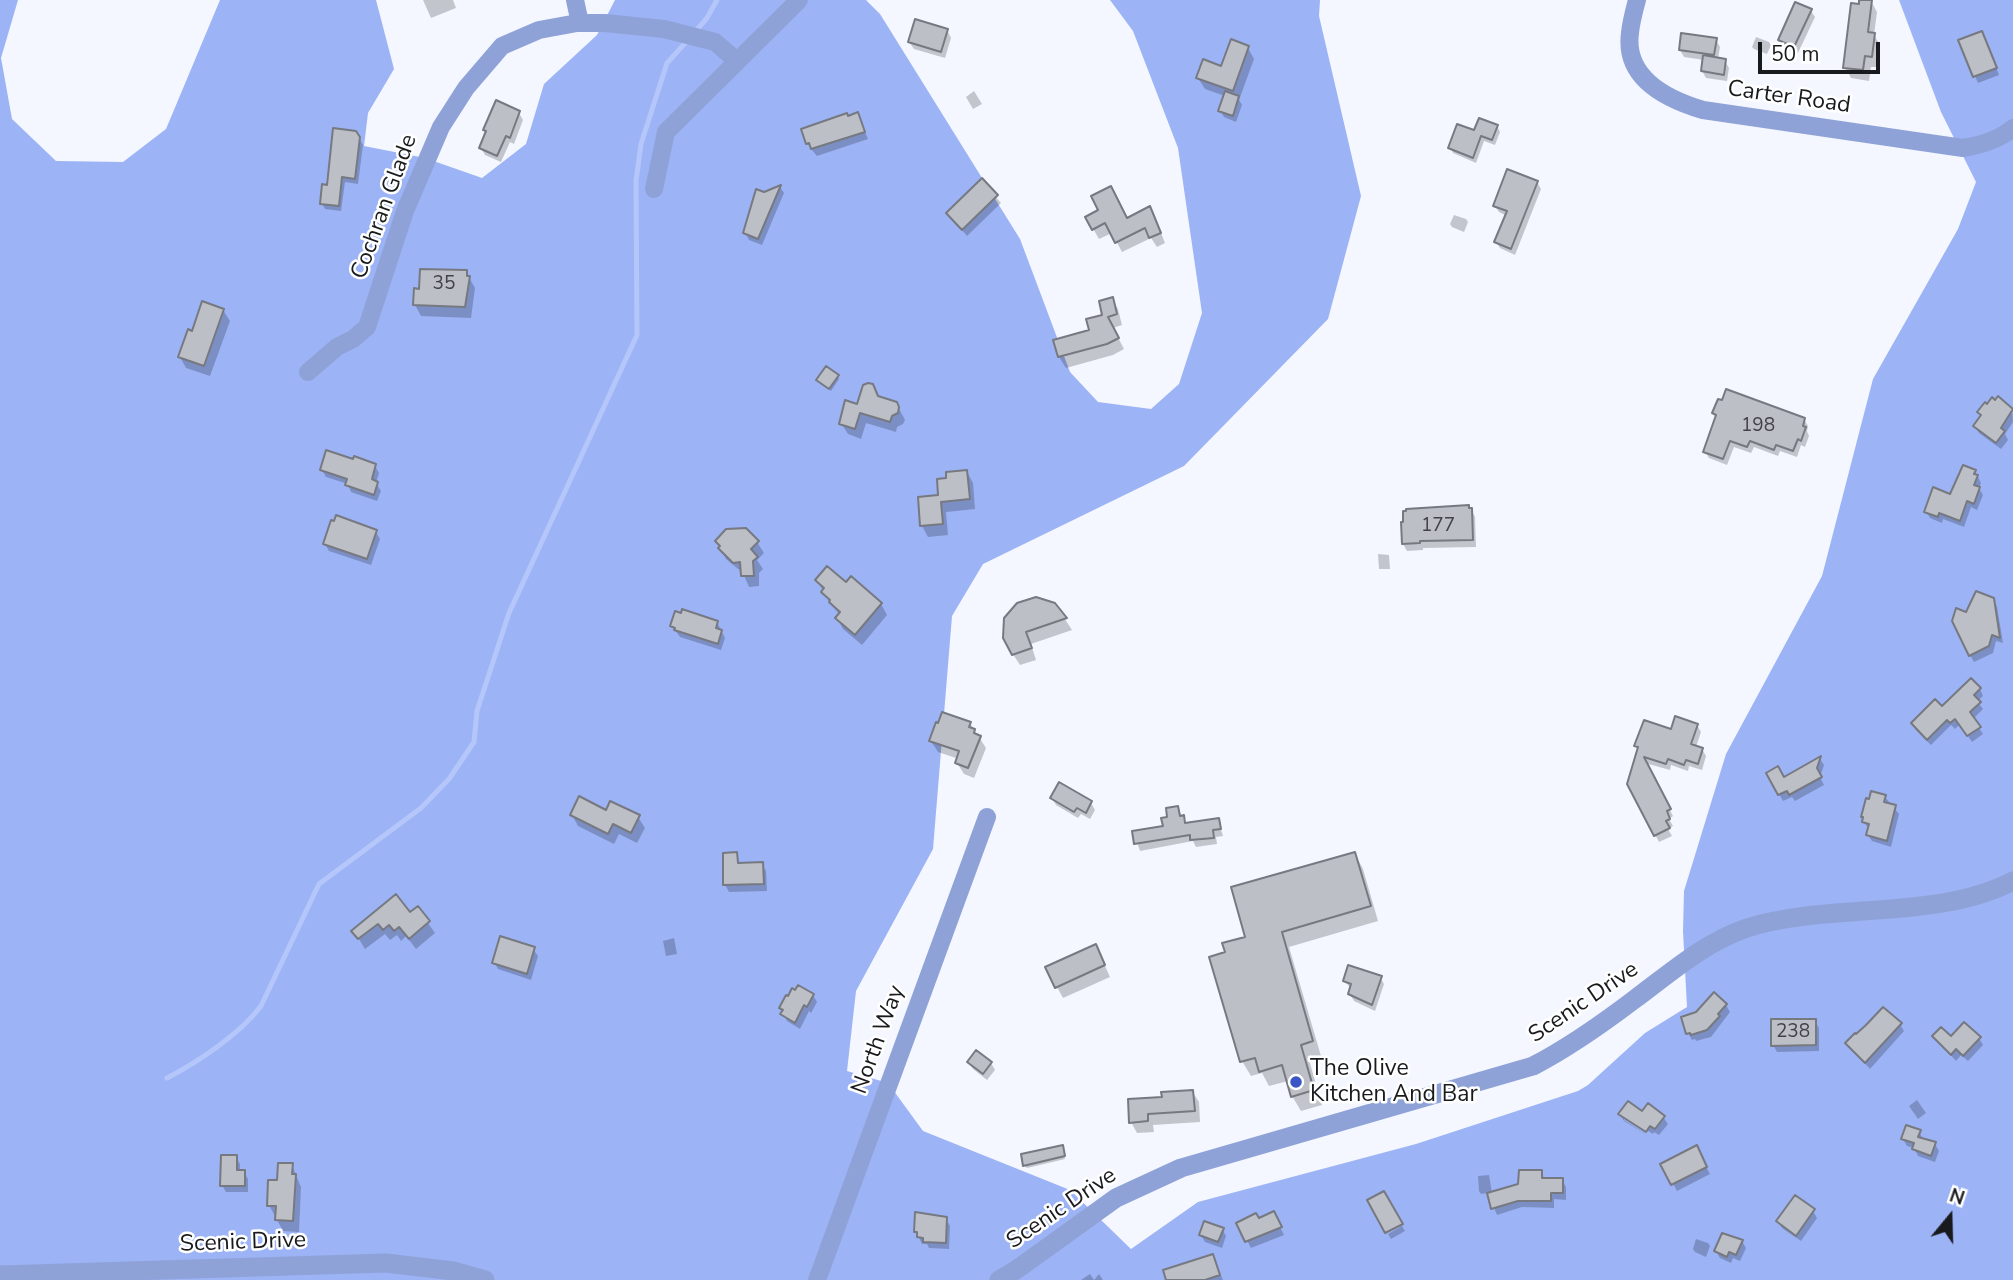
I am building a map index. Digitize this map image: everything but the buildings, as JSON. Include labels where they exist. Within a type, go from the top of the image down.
[{"type":"street","points":[[575,0],[580,23]]},
{"type":"street","points":[[654,189],[666,132],[799,0]]},
{"type":"street","name":"Carter Road","points":[[1637,0],[1629,34],[1630,52],[1635,67],[1648,85],[1681,103],[1703,110],[1963,148],[1980,145],[2006,134],[2013,128]]},
{"type":"street","name":"Cochran Glade","points":[[308,372],[337,347],[353,339],[367,327],[405,211],[441,127],[466,88],[502,47],[539,30],[580,23],[605,23],[664,29],[715,42],[737,61]]},
{"type":"street","name":"North Way","points":[[817,1280],[987,817]]},
{"type":"street","name":"Scenic Drive","points":[[999,1280],[1116,1198],[1181,1168],[1533,1066],[1573,1045],[1718,941],[1745,929],[1769,922],[1944,901],[1996,890],[2013,881]]},
{"type":"street","name":"Scenic Drive","points":[[0,1275],[386,1263],[453,1271],[485,1280]]},
{"type":"shaded area","points":[[0,0],[18,0],[1,58],[12,119],[56,161],[123,162],[166,129],[220,0],[376,0],[394,69],[368,113],[364,146],[425,158],[482,178],[526,144],[544,84],[597,35],[615,0],[866,0],[880,14],[1020,239],[1070,372],[1098,402],[1151,409],[1179,384],[1202,313],[1178,148],[1133,31],[1110,0],[1320,0],[1319,16],[1361,196],[1328,319],[1184,466],[983,564],[952,616],[933,849],[856,991],[847,1071],[888,1083],[923,1131],[1070,1190],[1131,1249],[1198,1202],[1416,1144],[1578,1091],[1645,1033],[1687,1007],[1684,891],[1726,754],[1822,576],[1873,379],[1958,229],[1976,182],[1941,112],[1899,0],[2013,0],[2013,1280],[0,1280]]},
{"type":"waterway","points":[[695,32],[717,0]]},
{"type":"waterway","points":[[167,1078],[192,1064],[242,1027],[261,1006],[319,884],[421,808],[449,779],[474,742],[477,711],[509,613],[637,335],[636,181],[641,144],[667,63],[688,40]]},
{"type":"place","name":"The Olive Kitchen And Bar","points":[[1296,1082]]}]
